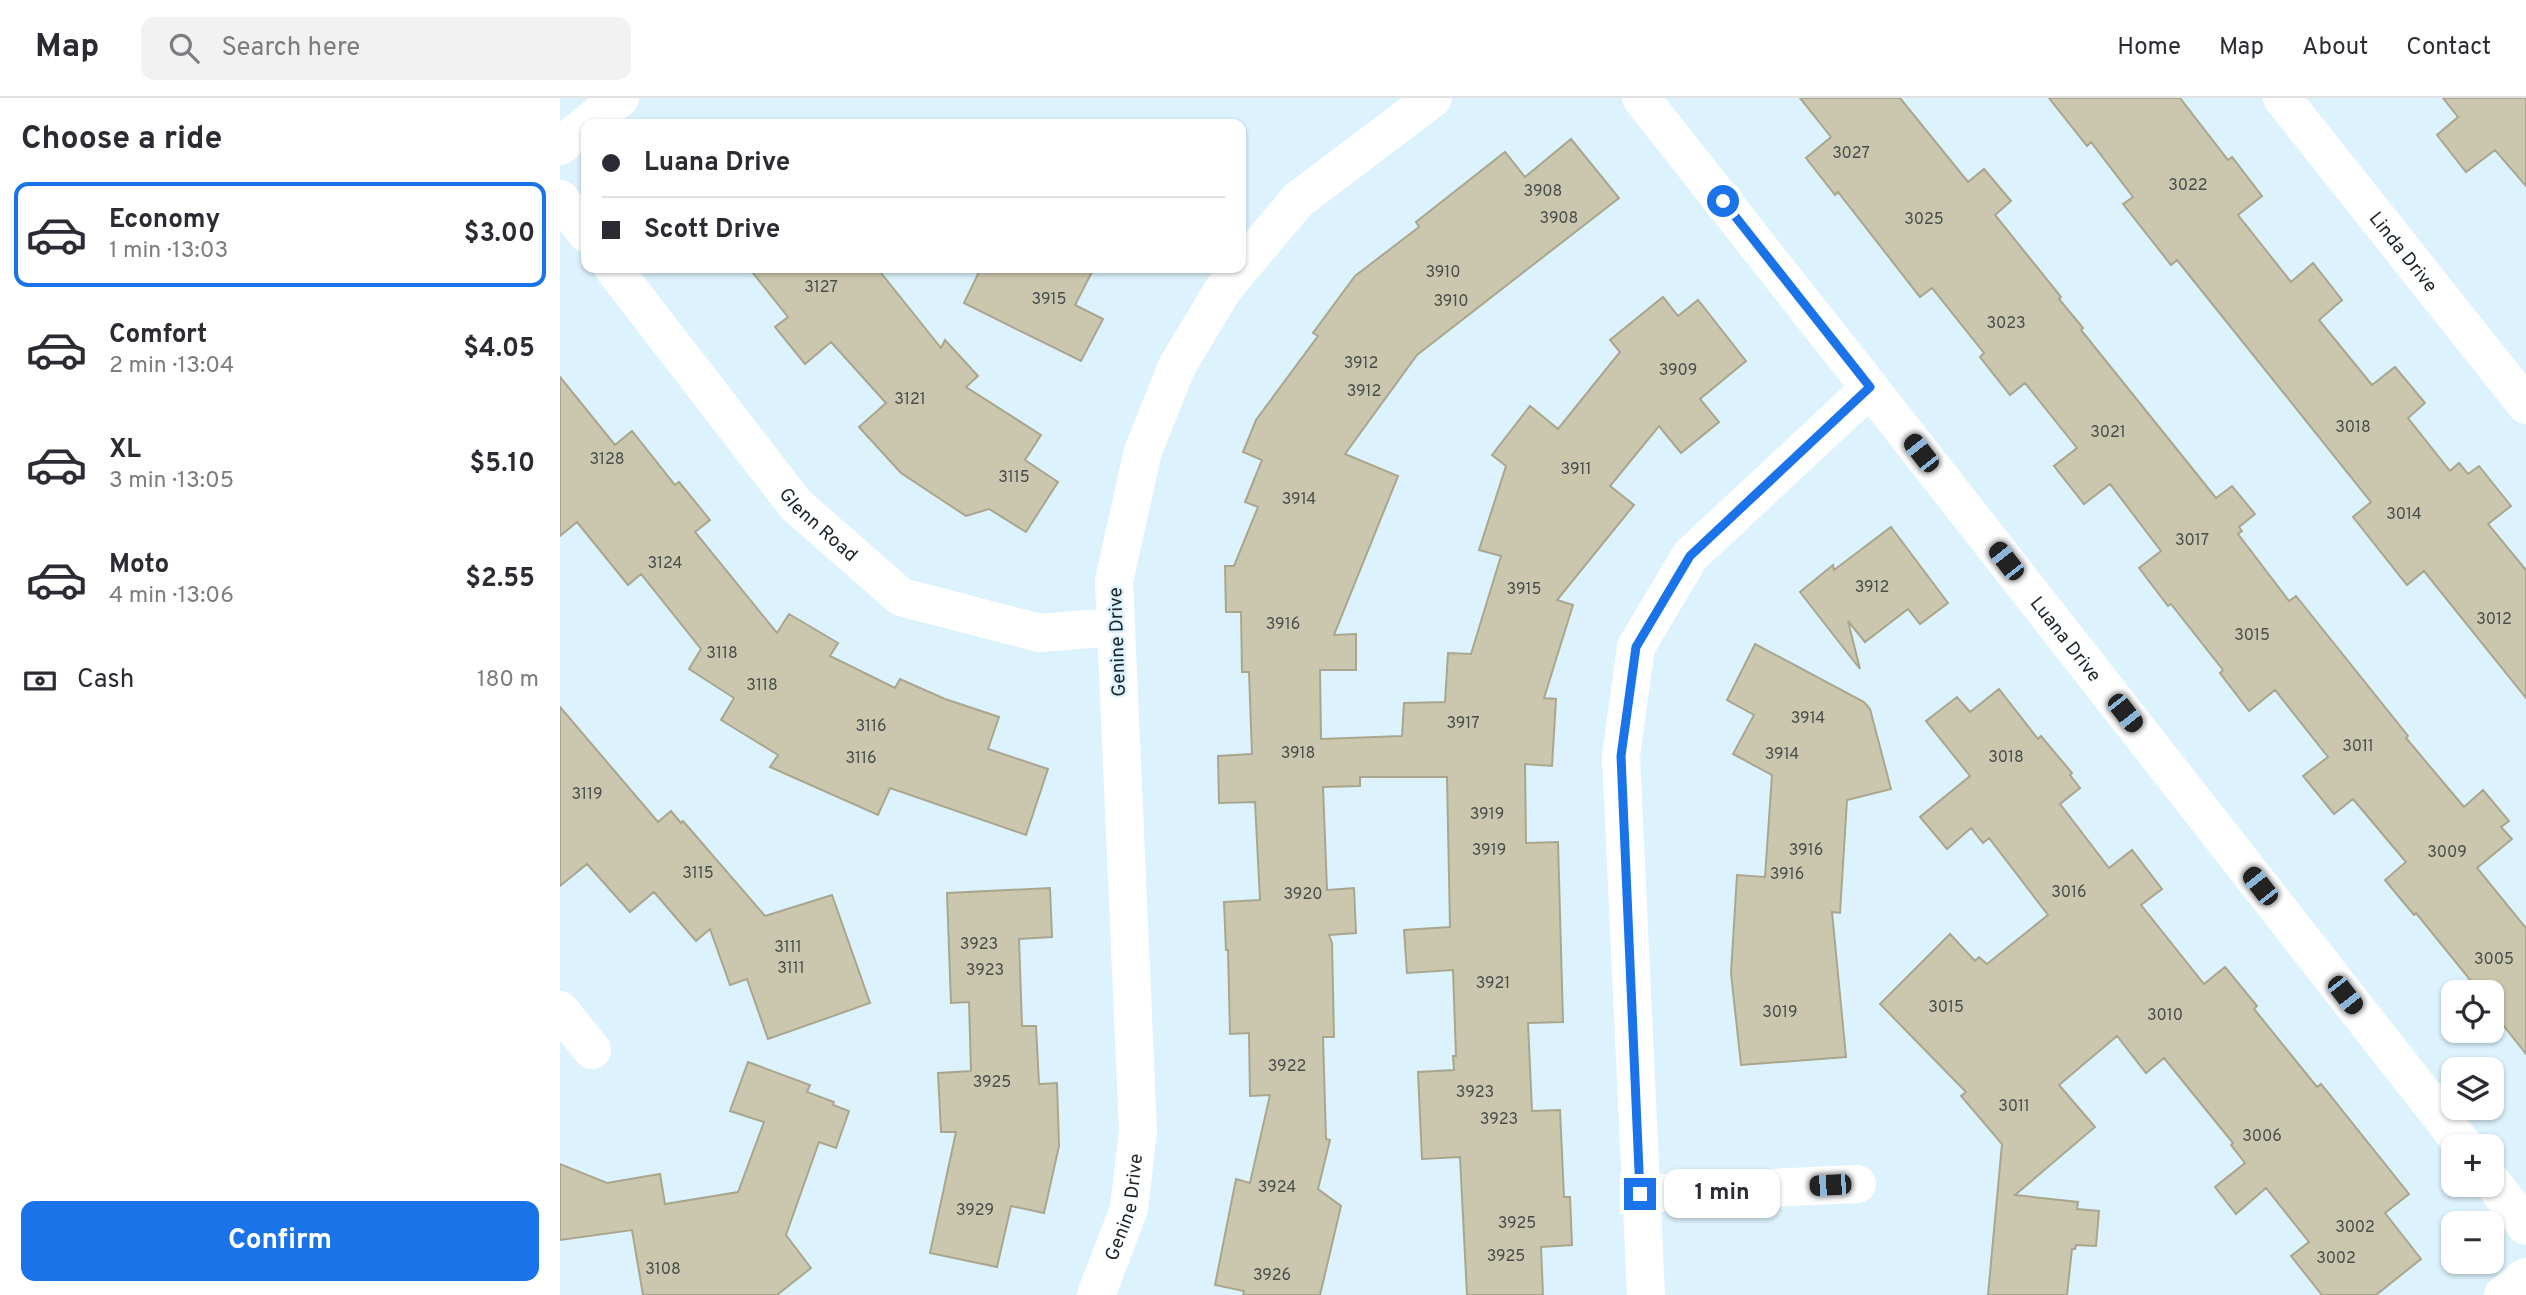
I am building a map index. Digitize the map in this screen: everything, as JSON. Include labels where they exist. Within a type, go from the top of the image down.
[{"type":"street","points":[[594,119],[620,98]]},
{"type":"street","name":"Genine Drive","points":[[1246,264],[1298,200],[1433,98]]},
{"type":"street","name":"Luana Drive","points":[[1641,98],[2455,1134]]},
{"type":"street","name":"Linda Drive","points":[[2282,98],[2526,405]]},
{"type":"street","points":[[560,146],[581,130]]},
{"type":"street","points":[[560,199],[581,226]]},
{"type":"street","name":"Glenn Road","points":[[617,273],[796,505],[901,597],[1040,633],[1114,627]]},
{"type":"street","name":"Genine Drive","points":[[1096,1295],[1129,1209],[1138,1130],[1114,581],[1143,452],[1177,366],[1217,299],[1238,273]]},
{"type":"street","points":[[1646,1295],[1621,756],[1636,647],[1690,556],[1870,387]]},
{"type":"street","points":[[560,1010],[592,1049]]},
{"type":"street","points":[[1640,1194],[1857,1184]]},
{"type":"street","points":[[2504,1197],[2526,1226]]},
{"type":"street","points":[[2503,1295],[2526,1277]]},
{"type":"building","points":[[1800,98],[1900,98],[1968,182],[1984,169],[2011,201],[1995,215],[2061,297],[2059,299],[2083,328],[2081,330],[2216,498],[2232,486],[2255,514],[2239,527],[2242,531],[2238,534],[2289,601],[2296,596],[2408,736],[2406,738],[2464,807],[2483,790],[2509,821],[2501,827],[2512,839],[2477,868],[2526,928],[2526,1054],[2504,1026],[2504,980],[2470,980],[2416,913],[2414,915],[2385,880],[2406,862],[2353,799],[2334,814],[2303,776],[2328,757],[2275,690],[2249,711],[2220,673],[2223,670],[2139,568],[2161,551],[2110,484],[2084,504],[2054,466],[2077,448],[2025,383],[2010,395],[1980,357],[1984,353],[1932,288],[1920,297],[1838,192],[1835,195],[1806,158],[1831,137]]},
{"type":"building","points":[[2049,98],[2180,98],[2228,160],[2232,157],[2262,196],[2238,215],[2291,282],[2313,263],[2342,300],[2319,320],[2372,385],[2395,367],[2425,403],[2408,418],[2450,471],[2459,463],[2468,474],[2479,466],[2511,506],[2488,524],[2526,570],[2526,698],[2424,571],[2407,585],[2353,517],[2371,502],[2177,260],[2171,265],[2123,204],[2133,197],[2091,142],[2087,146]]},
{"type":"building","points":[[2443,98],[2526,98],[2526,186],[2495,150],[2466,172],[2437,135],[2458,117]]},
{"type":"building","points":[[1571,139],[1619,198],[1417,355],[1345,454],[1398,476],[1334,635],[1356,634],[1356,670],[1320,670],[1321,739],[1402,736],[1404,703],[1445,702],[1448,653],[1471,654],[1501,556],[1479,550],[1506,466],[1492,455],[1530,406],[1558,429],[1620,352],[1610,340],[1663,297],[1678,316],[1698,300],[1746,361],[1700,399],[1719,422],[1681,453],[1659,426],[1610,486],[1634,505],[1557,600],[1573,605],[1544,698],[1556,699],[1552,766],[1525,764],[1526,843],[1558,842],[1563,1022],[1528,1023],[1532,1111],[1560,1110],[1564,1197],[1570,1197],[1572,1245],[1541,1247],[1543,1295],[1467,1295],[1460,1157],[1422,1159],[1418,1072],[1454,1070],[1453,1056],[1456,1056],[1453,970],[1407,973],[1404,930],[1450,927],[1447,777],[1360,777],[1360,786],[1323,787],[1327,890],[1354,888],[1356,933],[1329,935],[1332,943],[1334,1037],[1323,1037],[1326,1139],[1330,1140],[1318,1189],[1341,1206],[1320,1295],[1243,1295],[1244,1291],[1215,1285],[1236,1179],[1250,1183],[1270,1095],[1250,1096],[1249,1033],[1230,1034],[1224,902],[1260,900],[1255,802],[1219,803],[1218,756],[1252,754],[1249,672],[1242,672],[1241,612],[1226,612],[1225,566],[1234,566],[1258,507],[1245,502],[1262,460],[1243,452],[1256,420],[1318,336],[1313,333],[1355,276],[1419,227],[1416,222],[1505,152],[1525,177]]},
{"type":"building","points":[[753,273],[881,273],[941,348],[945,340],[978,376],[966,387],[1041,435],[1025,460],[1058,482],[1026,532],[989,509],[966,516],[901,473],[859,427],[886,403],[831,342],[805,364],[775,327],[788,317]]},
{"type":"building","points":[[979,273],[1091,273],[1075,305],[1103,319],[1081,361],[964,303]]},
{"type":"building","points":[[560,377],[615,445],[632,431],[675,485],[679,482],[710,520],[695,532],[777,633],[789,614],[838,643],[830,656],[895,688],[900,679],[945,699],[999,717],[988,749],[1048,769],[1026,835],[890,788],[878,815],[770,767],[778,755],[721,720],[734,698],[689,669],[701,649],[641,574],[628,585],[577,522],[560,536]]},
{"type":"building","points":[[1891,527],[1948,603],[1920,624],[1908,609],[1865,642],[1848,621],[1860,669],[1800,592],[1833,565],[1834,570]]},
{"type":"building","points":[[1755,644],[1864,702],[1870,709],[1891,789],[1847,800],[1840,913],[1832,912],[1846,1057],[1741,1065],[1731,973],[1737,875],[1765,877],[1772,775],[1733,754],[1754,715],[1727,700]]},
{"type":"building","points":[[1999,689],[2038,739],[2041,736],[2072,773],[2070,775],[2080,788],[2060,804],[2109,868],[2132,850],[2162,889],[2141,905],[2204,984],[2225,967],[2257,1006],[2254,1009],[2317,1087],[2321,1084],[2409,1194],[2385,1213],[2421,1259],[2376,1295],[2322,1295],[2291,1256],[2309,1242],[2266,1188],[2236,1214],[2215,1187],[2245,1163],[2231,1145],[2233,1143],[2164,1058],[2146,1073],[2117,1036],[2059,1085],[2095,1127],[2015,1195],[2078,1202],[2077,1209],[2099,1211],[2096,1246],[2076,1245],[2075,1249],[2072,1249],[2067,1295],[1988,1295],[2002,1144],[1961,1096],[1966,1092],[1880,1004],[1950,934],[1975,961],[1979,957],[1987,964],[2048,915],[1989,838],[1983,843],[1971,828],[1947,849],[1920,817],[1970,776],[1926,721],[1957,697],[1970,712]]},
{"type":"building","points":[[560,707],[658,822],[671,811],[681,823],[683,821],[765,916],[832,895],[870,1003],[768,1039],[747,979],[730,985],[710,929],[696,941],[654,892],[630,912],[587,864],[560,886]]},
{"type":"building","points":[[1050,888],[1052,937],[1019,939],[1022,1026],[1036,1026],[1039,1084],[1057,1083],[1059,1146],[1044,1213],[1011,1206],[997,1267],[930,1253],[956,1132],[941,1132],[938,1073],[971,1071],[969,1002],[951,1003],[947,893]]},
{"type":"building","points":[[748,1062],[810,1085],[807,1092],[849,1111],[836,1148],[819,1142],[786,1235],[811,1268],[777,1295],[643,1295],[632,1230],[560,1240],[560,1164],[607,1183],[660,1174],[665,1204],[738,1192],[764,1122],[730,1111]]},
{"type":"route","points":[[1640,1194],[1621,756],[1636,647],[1690,556],[1870,387],[1723,201]]}]
